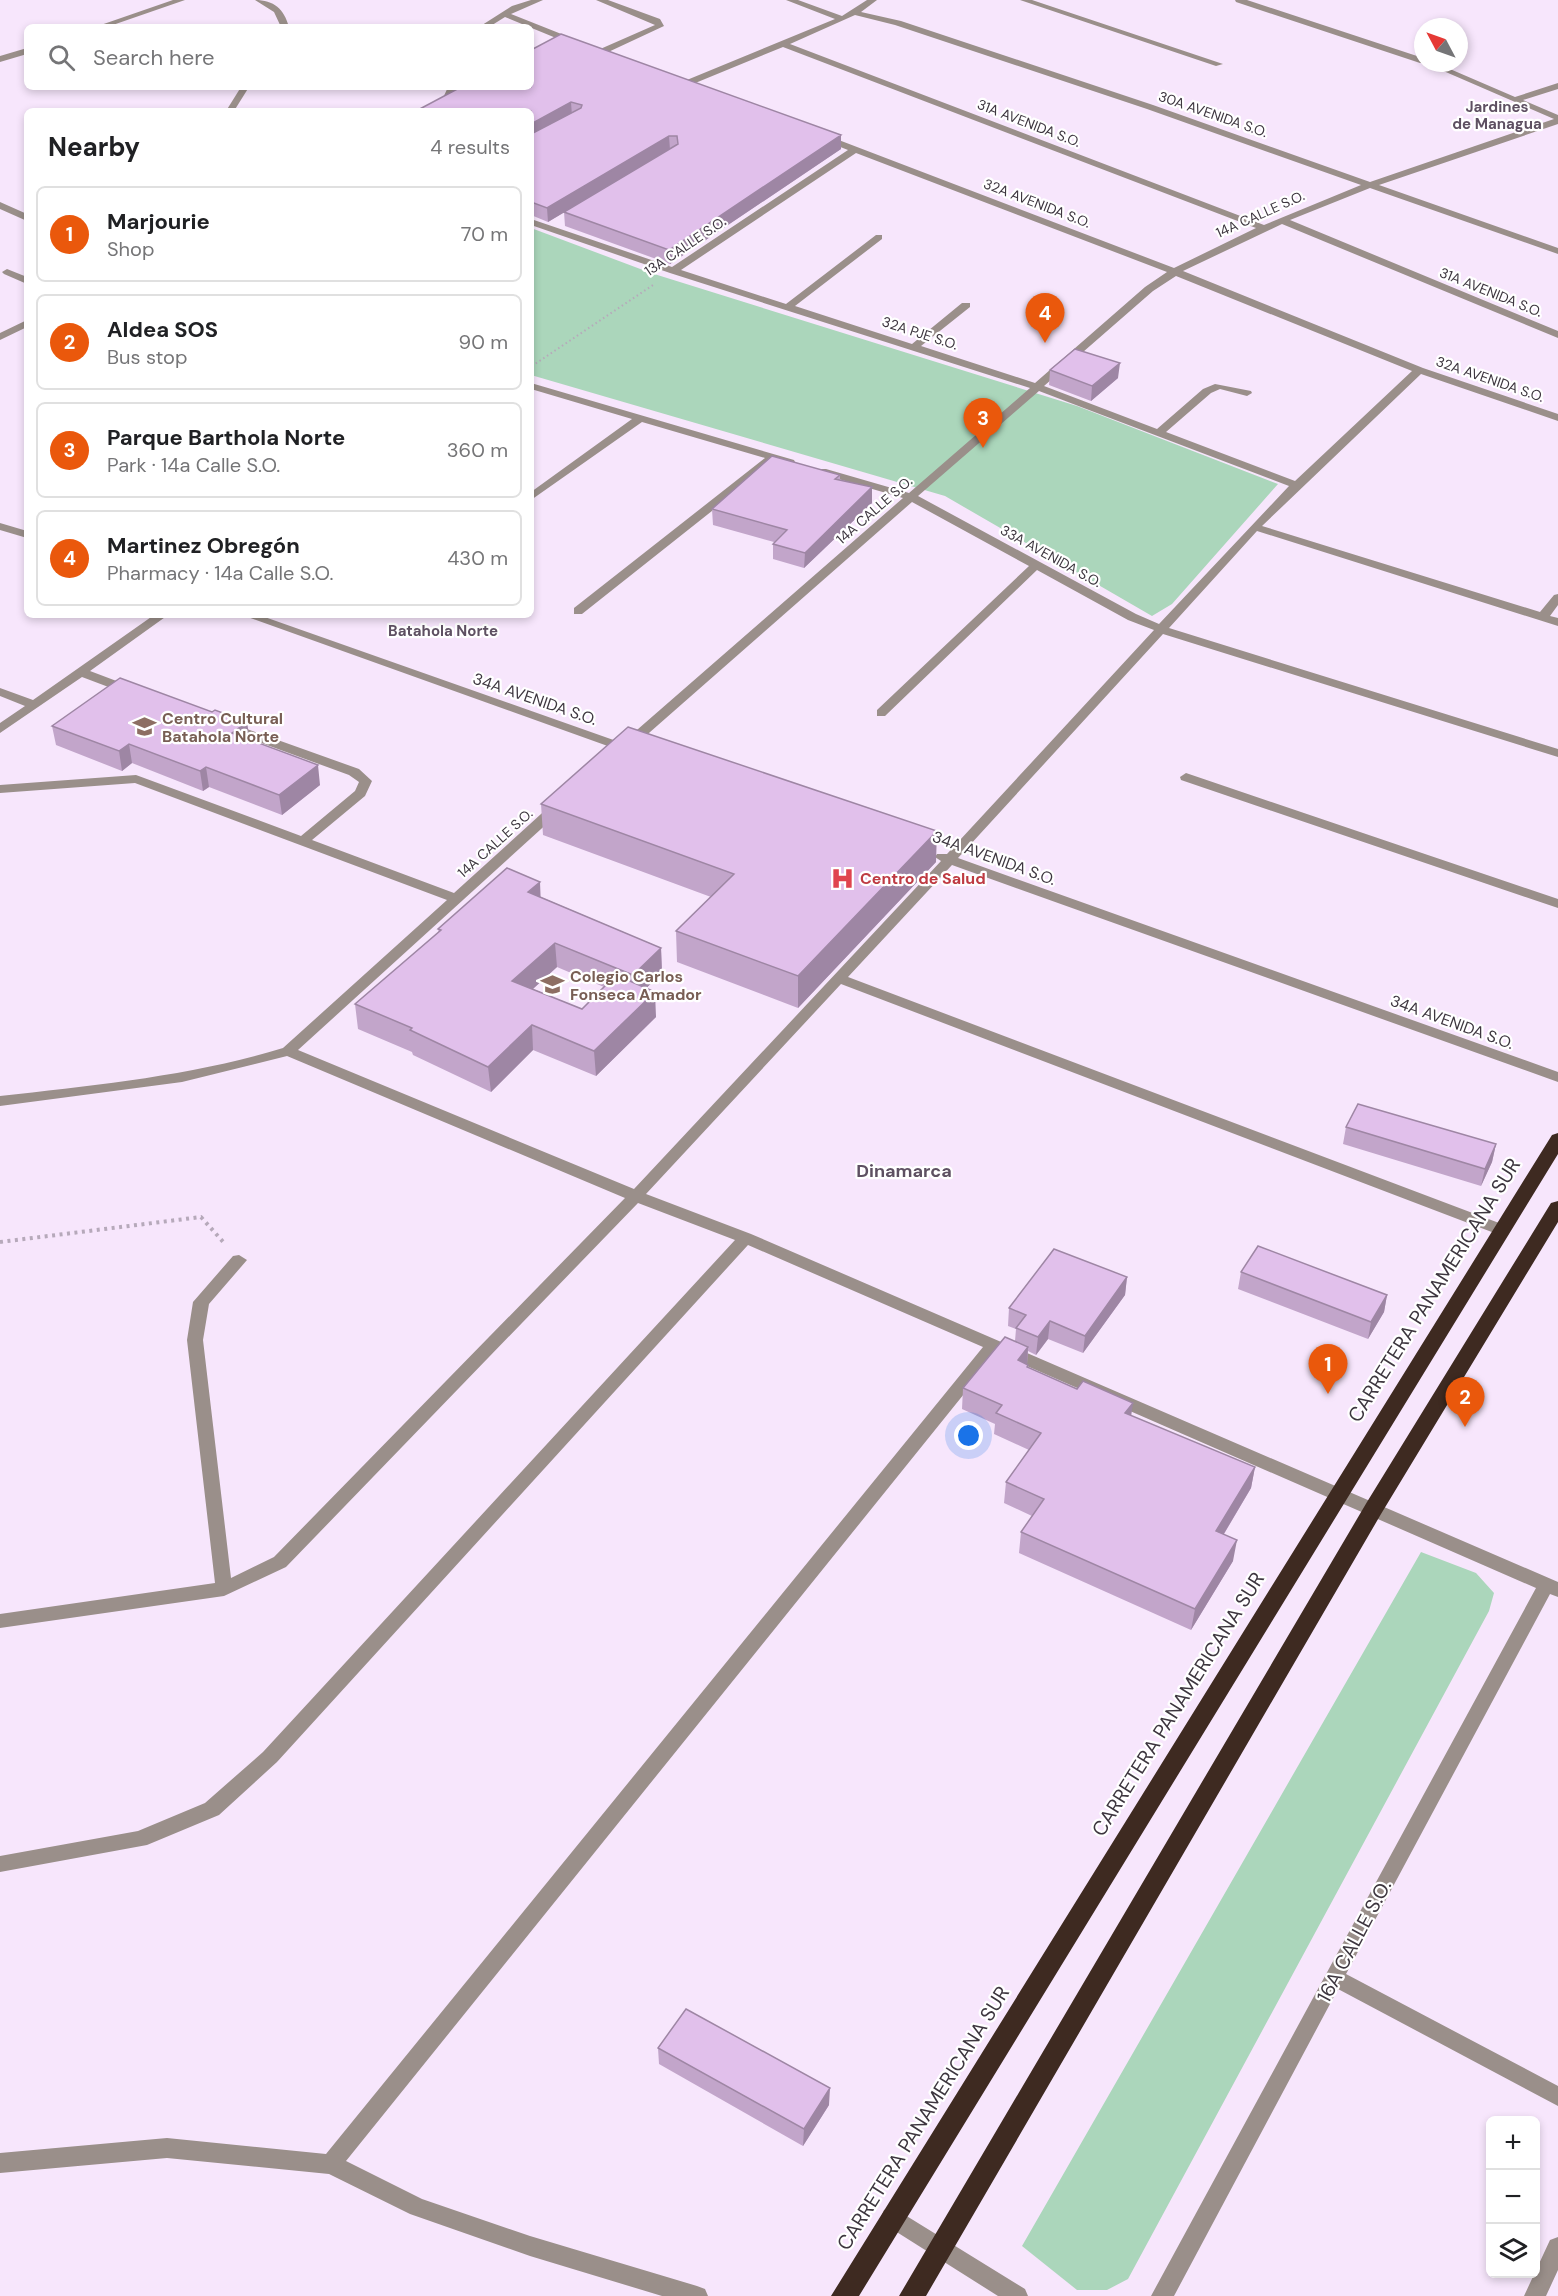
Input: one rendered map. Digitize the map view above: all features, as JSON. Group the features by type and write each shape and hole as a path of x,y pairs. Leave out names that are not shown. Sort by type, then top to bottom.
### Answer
{"highway":[{"name":"CARRETERA PANAMERICANA SUR","path":"844,2296 1558,1139"},
{"path":"912,2296 1374,1508 1558,1207"}],"street":[{"path":"108,24 181,0"},
{"path":"260,0 273,5 282,14 284,24"},
{"path":"489,24 515,8 538,0"},
{"path":"600,0 657,21 660,26 601,52"},
{"path":"790,0 843,19"},
{"path":"685,84 843,19 856,13 873,0"},
{"path":"1024,0 1219,64"},
{"path":"1239,0 1414,58"},
{"name":"30A AVENIDA S.O.","path":"856,13 898,23 1150,106 1558,251"},
{"path":"507,15 528,24"},
{"path":"534,26 611,56"},
{"path":"550,42 559,37"},
{"name":"31A AVENIDA S.O.","path":"783,44 1264,228"},
{"path":"0,59 24,52"},
{"path":"1451,72 1517,99 1558,119"},
{"path":"675,80 696,88"},
{"path":"1517,99 1558,86"},
{"path":"232,108 243,90"},
{"path":"450,90 443,100 461,90"},
{"name":"14A CALLE S.O.","path":"620,752 1149,289 1173,271 1281,220 1370,183 1558,119"},
{"name":"32A AVENIDA S.O.","path":"812,133 1173,271 1419,370 1558,418"},
{"name":"13A CALLE S.O.","path":"673,271 855,149"},
{"path":"0,205 24,217"},
{"name":"31A AVENIDA S.O.","path":"1281,220 1558,335"},
{"name":"32A PJE S.O.","path":"534,223 554,226 673,271 1038,387 1161,431 1296,485"},
{"path":"788,308 879,237"},
{"path":"7,272 24,280"},
{"path":"914,347 966,305"},
{"path":"0,337 24,325"},
{"path":"0,1621 224,1589 280,1562 636,1196 1255,527 1296,485 1419,370"},
{"path":"1161,431 1207,391 1219,386 1247,393"},
{"name":"33A AVENIDA S.O.","path":"534,387 911,497 1132,617 1161,629 1558,753"},
{"path":"534,495 640,418"},
{"path":"578,611 773,457"},
{"path":"0,526 24,534"},
{"path":"1255,527 1558,622"},
{"path":"880,713 1036,565"},
{"path":"1542,616 1558,598"},
{"path":"0,729 158,618"},
{"name":"34A AVENIDA S.O.","path":"256,618 620,752 646,755"},
{"path":"80,672 146,696"},
{"path":"0,692 34,705"},
{"path":"222,724 354,772 366,782 360,793 303,841"},
{"path":"1186,777 1558,904"},
{"path":"0,789 136,779 455,898"},
{"name":"14A CALLE S.O.","path":"288,1051 571,795"},
{"name":"34A AVENIDA S.O.","path":"927,852 1558,1077"},
{"path":"837,978 1502,1230"},
{"path":"0,1101 196,1077 246,1066 288,1051 636,1196 746,1238 1374,1508 1552,1588"},
{"path":"0,1864 140,1839 212,1809 270,1757 746,1238"},
{"path":"224,1589 195,1340 201,1302 239,1260"},
{"path":"331,2164 993,1346"},
{"name":"16A CALLE S.O.","path":"1162,2296 1334,1977 1552,1588"},
{"path":"1334,1977 1558,2097"},
{"path":"0,2163 167,2148 331,2164 417,2206 530,2246 697,2296"},
{"path":"892,2217 1017,2296"},
{"path":"1535,2296 1558,2247"}],"path":[{"name":"13A CALLE S.O.","path":"534,365 673,271"},
{"path":"0,1242 201,1217 239,1260"}],"green space":[{"path":"534,229 651,273 1077,406 1278,484 1172,604 1152,616 945,496 534,376"},
{"path":"1421,1552 1476,1573 1494,1593 1489,1611 1128,2279 1107,2290 1077,2290 1022,2246"}],"building":[{"path":"561,34 841,135 669,250 564,212 678,144 677,136 669,136 547,208 534,203 534,132 581,108 582,105 571,102 534,122 534,108 422,108 455,90 534,90 534,48"},
{"path":"1075,349 1120,363 1092,386 1050,370"},
{"path":"772,456 840,475 835,479 872,487 805,553 773,544 787,530 712,509"},
{"path":"120,678 212,712 215,710 247,722 232,733 318,765 279,795 206,767 200,771 129,744 119,751 52,726"},
{"name":"Centro de Salud","path":"628,727 937,831 798,976 676,931 734,874 541,804"},
{"path":"507,868 540,882 528,892 661,948 633,975 555,943 512,981 582,1009 616,975 655,992 594,1051 532,1025 488,1067 410,1030 412,1028 355,1004 441,930 438,929"},
{"path":"1358,1104 1496,1144 1485,1169 1346,1127"},
{"path":"1258,1246 1387,1295 1371,1322 1241,1272"},
{"path":"1054,1249 1127,1277 1085,1336 1050,1321 1038,1337 1016,1328 1026,1315 1009,1308"},
{"path":"1005,1337 1028,1347 1018,1360 1028,1365 1027,1367 1077,1389 1083,1381 1133,1403 1125,1413 1255,1467 1216,1531 1237,1540 1195,1609 1021,1532 1044,1499 1006,1482 1041,1433 996,1413 1002,1405 963,1388"},
{"path":"686,2009 830,2088 804,2129 658,2048"}],"place":[{"name":"Martinez Obregón","path":"1045,343"},
{"name":"Parque Barthola Norte","path":"983,448"},
{"name":"Centro Cultural Batahola Norte","path":"144,727"},
{"name":"Centro de Salud","path":"842,878"},
{"name":"Colegio Carlos Fonseca Amador","path":"552,985"},
{"name":"Marjourie","path":"1328,1394"},
{"name":"Aldea SOS","path":"1465,1427"}],"district":[{"name":"Jardines de Managua","path":"1497,116"},
{"name":"Batahola Norte","path":"443,631"},
{"name":"Dinamarca","path":"904,1171"}]}
